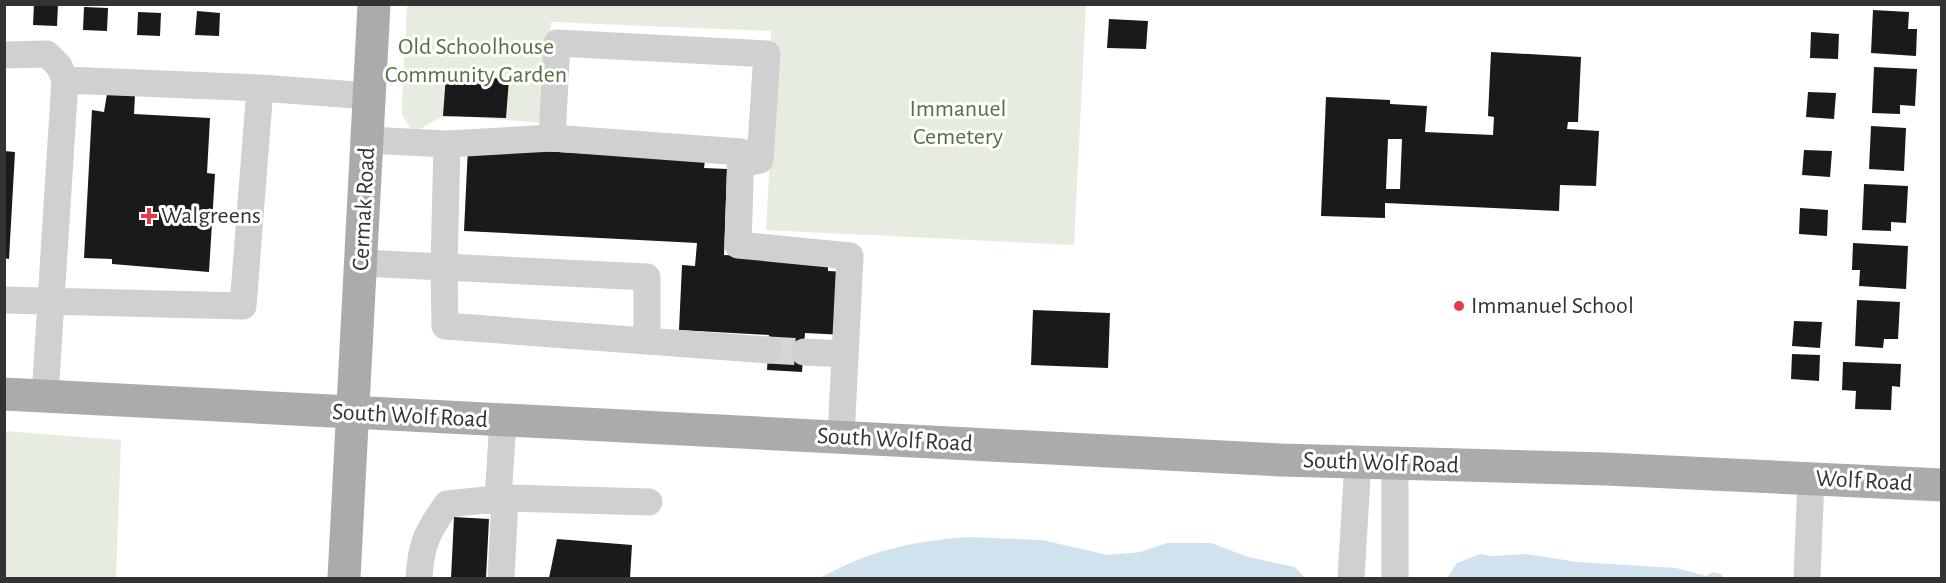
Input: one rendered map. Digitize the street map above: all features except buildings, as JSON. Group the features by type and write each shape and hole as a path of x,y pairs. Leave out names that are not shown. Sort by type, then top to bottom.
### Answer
{"main road":[{"name":"Cermak Road","path":"344,579 374,4"},
{"name":"South Wolf Road","path":"4,393 353,414 1395,463 1799,478"},
{"name":"Wolf Road","path":"1799,478 1941,485"}],"lane":[{"path":"552,138 557,44 767,54 760,160 740,164"},
{"path":"4,55 47,54 60,66 65,80 45,396"},
{"path":"65,80 260,88 370,96"},
{"path":"4,300 243,306 260,88"},
{"path":"368,140 447,144 552,138 741,152 738,245 850,256 841,437"},
{"path":"447,144 445,326 768,350"},
{"path":"361,263 647,277 646,341"},
{"path":"804,352 846,354"},
{"path":"501,579 504,421"},
{"path":"1351,579 1358,461"},
{"path":"1395,463 1395,579"},
{"path":"1799,478 1807,579"},
{"path":"419,579 420,553 426,534 447,504 502,498 649,502"}],"green space":[{"name":"Immanuel Cemetery","path":"407,5 1086,5 1074,245 766,230 771,139 771,31 551,22 542,123 459,116 439,118 420,129 410,128 402,115"},
{"path":"4,431 121,440 116,578 5,578"}],"water":[{"path":"967,537 1042,540 1108,555 1140,552 1167,543 1211,543 1248,557 1295,567 1305,578 820,578 856,560 891,549"},
{"path":"1480,554 1492,556 1526,554 1577,562 1676,568 1706,576 1713,572 1721,574 1723,578 1447,578 1457,563"}],"tunnel":[{"path":"768,350 804,352"}],"place":[{"name":"Walgreens","path":"149,216"},
{"name":"Immanuel School","path":"1459,306"}],"park label":[{"name":"Old Schoolhouse Community Garden","path":"476,61"}]}
